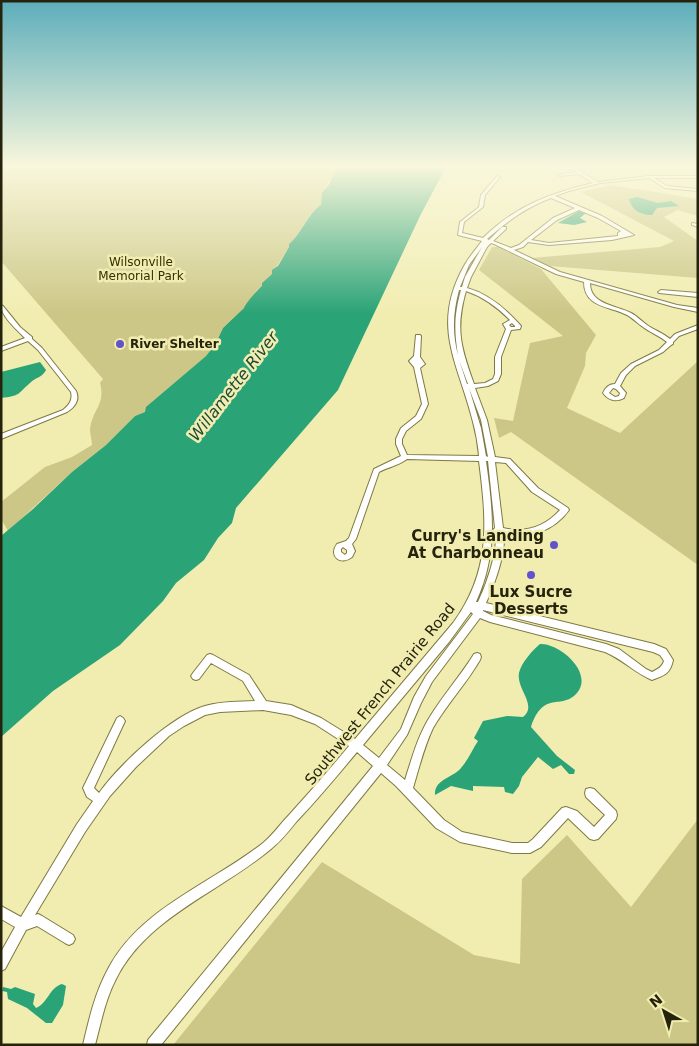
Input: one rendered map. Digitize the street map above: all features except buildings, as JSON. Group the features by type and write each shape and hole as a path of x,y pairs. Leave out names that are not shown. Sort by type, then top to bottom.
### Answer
{"street":[{"path":"468,216 462,222 460,234 486,240 553,271 676,306 698,310"},
{"name":"Southwest French Prairie Road","path":"153,1045 380,766 404,732 429,679 479,609 494,571 500,531 498,501 468,386 452,338 452,312 472,256 486,240 513,216"},
{"path":"510,250 528,241 549,223 563,216"},
{"path":"528,241 549,244 612,239 622,234 606,220 597,216"},
{"path":"587,280 587,291 598,302 627,313 649,328 661,333 678,335"},
{"path":"460,288 486,296 513,321 506,324 509,329 498,357 496,380 486,385 468,386"},
{"path":"660,292 698,295"},
{"path":"1,308 18,328 30,338 74,392 75,399 65,411 1,437"},
{"path":"617,386 627,369 661,351 678,335 698,327"},
{"path":"661,333 671,343"},
{"path":"406,457 398,439 403,430 418,417 425,404 417,368 422,364 417,357 418,336"},
{"path":"1,349 30,338"},
{"path":"347,545 352,539 376,471 384,466 395,464 406,457 508,461 535,490 565,510 557,518 533,533 514,534 490,528"},
{"name":"Southwest French Prairie Road","path":"90,1045 99,1007 110,977 134,941 159,918 247,862 270,844 357,746 445,640 469,606 484,572 488,553 490,528 486,459"},
{"path":"469,606 606,648 626,658 642,672 652,676 658,675 667,667 669,660 663,652 654,648 479,609"},
{"path":"407,790 419,748 430,726 468,674 477,657"},
{"path":"196,676 210,658 246,678 263,705"},
{"path":"1,965 23,925 100,800 132,762 181,722 204,711 220,707 263,705 300,713 336,731 357,746 407,790 450,832 460,837 522,849 530,848 566,812 573,815 591,834 596,834 612,815 590,793"},
{"path":"100,800 88,788 120,721"},
{"path":"1,912 23,925 38,920 69,940"}],"green space":[{"name":"Wilsonville Memorial Park","path":"1,216 310,216 289,244 272,274 262,283 262,286 244,308 223,328 216,343 206,356 151,403 145,412 135,416 106,445 72,472 8,531 1,519 1,502 45,467 72,457 92,445 91,422 100,402 100,383 103,379 1,261"},
{"path":"626,216 666,216 664,217 698,241 698,278 550,266 532,258 660,247 674,241"},
{"path":"492,247 498,247 541,269 596,335 586,353 585,366 567,408 620,433 698,361 698,565 511,432 499,438 494,418 513,421 530,343 563,336 479,270"},
{"path":"698,819 698,1045 173,1045 322,862 474,955 520,964 522,879 567,835 631,907"}],"water":[{"name":"Willamette River","path":"311,216 420,216 338,390 236,508 232,523 218,538 204,560 176,583 163,601 120,645 53,691 1,737 1,536 72,472 106,445 135,416 145,412 146,407 206,356 216,343 223,328 244,308 262,286 262,283 272,274 272,270 278,266 289,244 298,235"},
{"path":"571,216 583,216 580,218 587,222 574,225 558,223"},
{"path":"40,362 46,370 43,375 32,381 18,394 1,398 1,372"},
{"path":"540,644 557,648 565,654 578,668 581,677 581,685 577,693 565,701 553,702 541,708 531,727 557,756 575,770 574,774 569,774 561,765 553,769 538,757 522,777 519,786 513,794 505,792 504,787 473,786 473,791 451,786 435,795 438,785 458,771 466,762 478,741 474,738 483,721 507,716 523,717 527,712 528,702 520,685 519,673 524,661"},
{"path":"62,984 66,986 63,1005 52,1023 46,1023 27,1008 8,999 7,992 2,991 3,987 11,989 15,987 35,994 33,1004 36,1008 43,1003 54,989"}],"place":[{"name":"River Shelter","path":"120,344"},
{"name":"Curry's Landing At Charbonneau","path":"554,545"},
{"name":"Lux Sucre Desserts","path":"531,575"}]}
